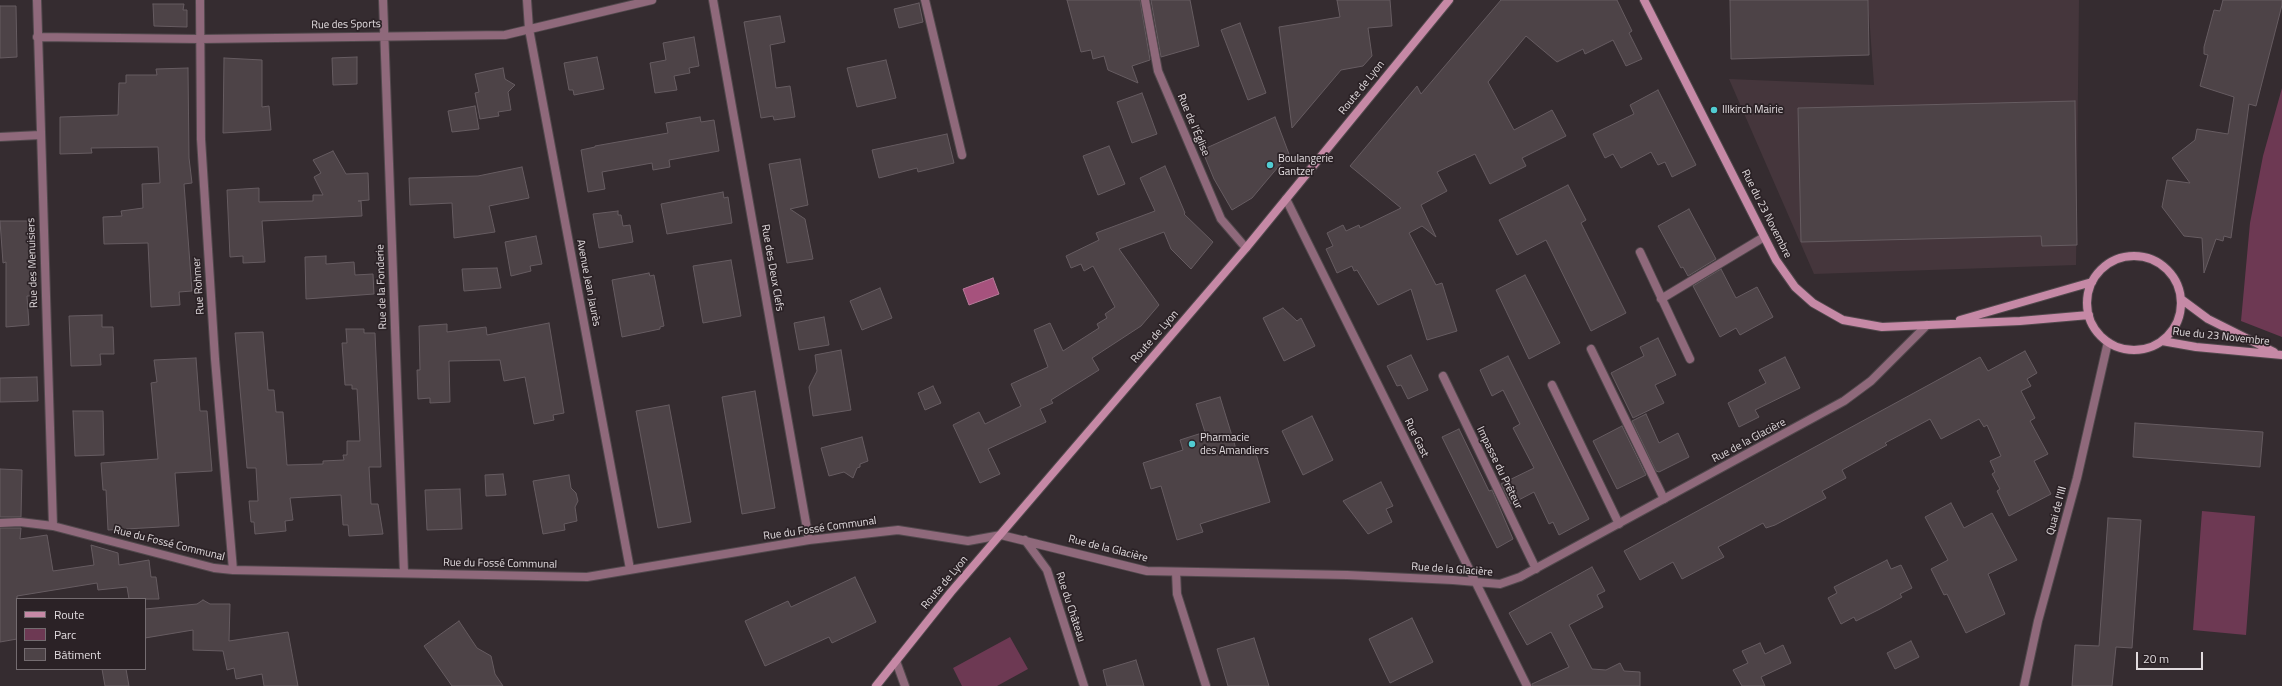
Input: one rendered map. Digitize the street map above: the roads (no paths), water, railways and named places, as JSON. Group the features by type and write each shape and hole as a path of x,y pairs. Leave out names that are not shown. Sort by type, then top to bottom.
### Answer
{"main road":[{"name":"Route de Lyon","path":"876,686 951,592 1246,248 1449,0"},
{"name":"Rue du 23 Novembre","path":"1644,0 1779,265 1795,287 1823,310 1843,320 1867,325 1897,327 2089,316"},
{"path":"2126,256 2142,257 2157,261 2169,271 2177,284 2181,300 2180,314 2174,328 2162,341 2151,347 2136,350 2122,348 2108,342 2099,334 2089,316 2088,293 2092,282 2099,271 2112,262 2126,256"},
{"name":"Rue du 23 Novembre","path":"1951,323 2092,282"},
{"name":"Rue du 23 Novembre","path":"2181,300 2208,319 2280,354"},
{"name":"Rue du 23 Novembre","path":"2162,341 2196,347 2280,354"}],"street":[{"name":"Rue des Menuisiers","path":"37,0 53,526"},
{"name":"Rue Rohmer","path":"200,0 201,139 215,360 233,570"},
{"name":"Rue de la Fonderie","path":"382,0 404,573"},
{"name":"Avenue Jean Jaurès","path":"527,0 529,30 630,569"},
{"name":"Rue des Sports","path":"37,37 200,38 505,35 652,0"},
{"name":"Rue des Deux Clefs","path":"713,0 809,540"},
{"path":"925,0 962,155"},
{"name":"Rue de l'Église","path":"1144,0 1158,71 1221,219 1246,248"},
{"path":"0,137 40,135"},
{"name":"Rue Gast","path":"1286,199 1526,686"},
{"path":"1661,299 1764,237"},
{"path":"1640,252 1690,359"},
{"name":"Rue de la Glacière","path":"1001,535 1147,571 1347,575 1500,584 1520,578 1844,401 1871,381 1927,325"},
{"name":"Quai de l'Ill","path":"2024,686 2038,621 2077,478 2108,342"},
{"path":"1591,349 1664,499"},
{"name":"Impasse du Prêteur","path":"1443,376 1536,568"},
{"path":"1552,385 1618,524"},
{"name":"Rue du Fossé Communal","path":"0,523 20,522 53,526 214,568 233,570 587,577 809,540 898,530 968,541 1001,535"},
{"name":"Rue du Château","path":"1025,540 1046,570 1084,686"},
{"path":"1176,572 1177,594 1206,686"},
{"path":"896,661 905,686"}],"place":[{"name":"Illkirch Mairie","path":"1714,110"},
{"name":"Boulangerie Gantzer","path":"1270,165"},
{"name":"Pharmacie des Amandiers","path":"1192,444"}]}
